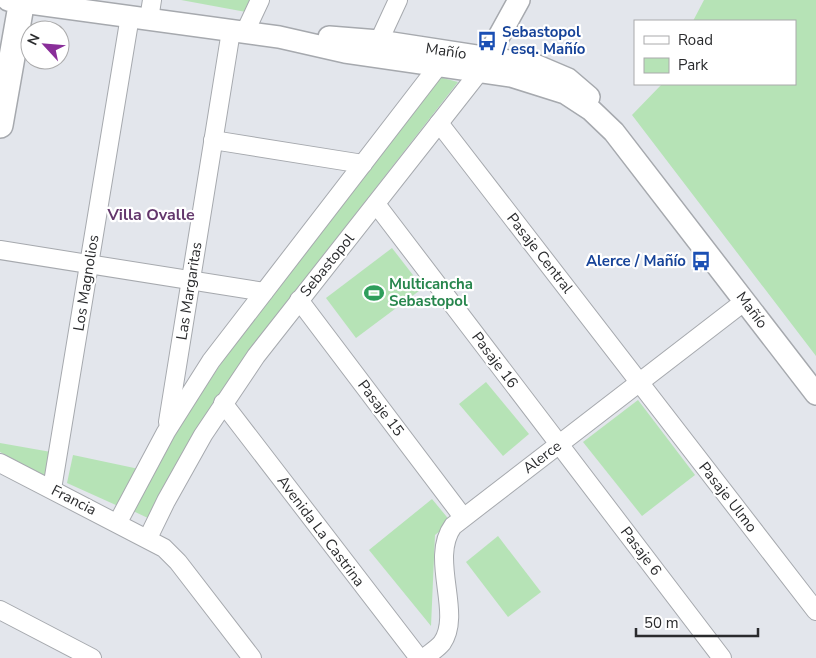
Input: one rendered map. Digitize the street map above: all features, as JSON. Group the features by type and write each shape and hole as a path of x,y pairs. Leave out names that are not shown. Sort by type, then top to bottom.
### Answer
{"main road":[{"path":"0,125 17,1"}],"street":[{"name":"Las Margaritas","path":"166,432 213,140 238,32 260,0"},
{"path":"379,41 398,0"},
{"name":"Sebastopol","path":"148,538 184,468 223,403 299,300 440,124 484,64 520,0"},
{"name":"Mañío","path":"17,1 144,12 238,32 279,37 345,52 439,65 536,65 568,79 591,98 614,132 816,394"},
{"name":"Los Magnolios","path":"52,489 90,264 144,12"},
{"name":"Mañío","path":"279,37 308,35 379,41 484,64"},
{"path":"118,522 166,432 211,361 439,65"},
{"name":"Pasaje Central","path":"440,124 640,383"},
{"path":"213,140 363,164"},
{"name":"Pasaje 16","path":"376,204 559,444"},
{"path":"0,250 264,292"},
{"name":"Pasaje 15","path":"299,300 463,517"},
{"name":"Alerce","path":"424,658 442,642 448,628 444,548 449,531 463,517 745,301"},
{"name":"Pasaje Ulmo","path":"640,383 816,610"},
{"name":"Avenida La Castrina","path":"223,403 419,658"},
{"name":"Pasaje 6","path":"559,444 714,655"},
{"name":"Francia","path":"0,463 118,522 148,538 172,554 252,658"},
{"path":"0,610 92,658"}],"green space":[{"path":"181,0 251,0 246,12"},
{"path":"704,0 816,0 816,356 632,115 661,85 796,85 796,20 694,20"},
{"path":"439,77 458,82 245,356 193,438 150,519 133,511 199,396 236,341 316,234"},
{"name":"Multicancha Sebastopol","path":"392,248 423,288 356,338 326,298"},
{"path":"486,382 529,434 503,456 459,404"},
{"path":"638,400 695,475 642,516 583,442"},
{"path":"0,443 51,452 45,476 0,452"},
{"path":"73,455 139,469 118,506 67,483"},
{"path":"432,499 451,522 435,535 431,626 369,550"},
{"path":"498,536 541,592 508,617 466,562"}],"place":[{"name":"Sebastopol / esq. Mañío","path":"487,41"},
{"name":"Alerce / Mañío","path":"701,261"},
{"name":"Multicancha Sebastopol","path":"374,293"}],"district":[{"name":"Villa Ovalle","path":"151,214"}]}
